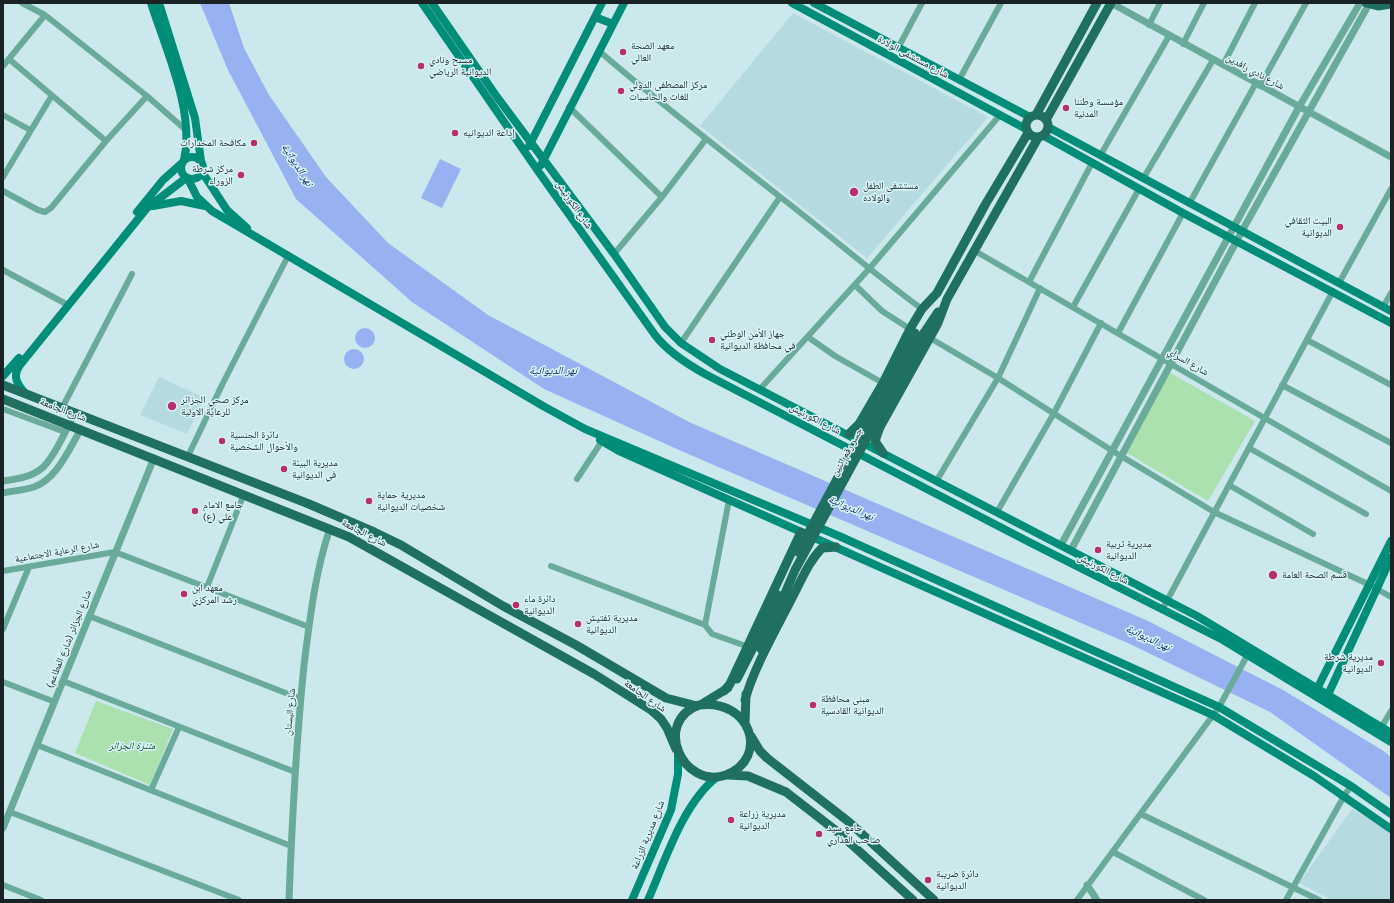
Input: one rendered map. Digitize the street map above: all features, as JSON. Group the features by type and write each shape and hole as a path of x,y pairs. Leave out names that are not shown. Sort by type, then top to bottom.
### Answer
{"main road":[{"path":"151,3 185,112 187,131 183,161 180,170 187,178 194,193 206,206 288,256 543,406 585,429 839,536 1219,707 1352,786 1391,814"},
{"path":"159,3 195,118 202,172 227,210 263,241"},
{"name":"شارع الكورنيش","path":"422,3 587,241 660,342 679,358 699,371 1031,543 1149,604 1205,630 1247,656 1316,692"},
{"name":"شارع الكورنيش","path":"432,3 530,144 598,232 671,334 681,343 707,361 1167,600 1231,635 1316,692 1391,733"},
{"path":"526,153 602,3"},
{"path":"538,171 569,107 624,3"},
{"name":"شارع مستشفى الولادة","path":"792,3 1027,131"},
{"name":"شارع مستشفى الولادة","path":"814,3 959,80 1033,116"},
{"path":"883,453 875,441 936,293 1027,131 1026,122 1033,116 1097,3"},
{"path":"849,434 857,427 883,383 947,299 1041,137 1111,3"},
{"path":"1365,3 1378,6 1391,4"},
{"path":"830,24 836,15"},
{"path":"595,17 613,24"},
{"path":"1033,116 1043,116 1047,123 1100,156 1391,312"},
{"path":"1027,131 1092,163 1183,214 1333,291 1391,323"},
{"path":"26,394 16,382 17,370 66,304 147,199 183,161 191,157 201,161"},
{"path":"5,372 66,304 147,208 187,178 195,179 202,172"},
{"path":"147,208 163,203 181,201 206,206"},
{"path":"587,241 598,232"},
{"path":"920,333 922,309 936,293"},
{"name":"جسر رقم إثنين","path":"753,647 816,517 920,333"},
{"path":"660,342 671,334"},
{"path":"699,371 707,361"},
{"name":"شارع الجامعة","path":"3,385 188,456 374,532 401,545 503,606 576,645 666,698 699,705"},
{"name":"شارع الجامعة","path":"3,399 46,415 67,428 81,429 330,528 366,546 594,674 651,710 661,719 667,728 677,751"},
{"path":"46,415 54,413 58,406"},
{"path":"585,429 619,451 1213,715 1344,796 1391,829"},
{"path":"301,517 308,504"},
{"path":"806,522 741,673 724,691 688,711 678,724 675,735 677,751 683,761 698,773 722,776 748,776 786,792 839,833 913,900"},
{"path":"366,546 374,532"},
{"path":"1031,543 1038,533"},
{"path":"836,547 839,536"},
{"path":"1326,698 1391,542"},
{"path":"745,700 778,625 812,560 822,548 836,547"},
{"path":"1316,692 1373,587 1391,558"},
{"path":"1149,604 1153,604 1157,601 1154,594"},
{"path":"753,647 745,700 745,723 750,736 760,751 849,822 934,900"},
{"name":"شارع الكورنيش","path":"1326,698 1391,742"},
{"path":"699,705 716,705 728,708 745,723"},
{"path":"648,900 690,807 700,792 722,776 735,770 746,756 750,744 750,736"},
{"name":"شارع مديرية الزراعة","path":"632,900 671,810 678,774 677,751"}],"street":[{"path":"22,3 45,15 147,96 187,131"},
{"path":"898,48 922,3"},
{"path":"959,80 1001,3"},
{"name":"شارع نادي رافدين","path":"1111,3 1183,44 1391,156"},
{"path":"1149,25 1160,3"},
{"path":"1183,44 1204,3"},
{"path":"1223,65 1255,3"},
{"path":"1190,204 1306,3"},
{"path":"1061,545 1299,107 1365,3"},
{"path":"1071,550 1123,457 1365,3"},
{"path":"3,66 45,15"},
{"path":"1100,156 1169,36"},
{"path":"599,51 653,97 869,269 922,309"},
{"path":"9,60 106,141"},
{"path":"1142,179 1213,60"},
{"path":"3,177 51,96"},
{"path":"3,191 38,210 45,212 51,208 106,141 147,96"},
{"path":"569,107 662,198"},
{"path":"3,115 30,130"},
{"path":"760,389 855,285 1000,115"},
{"path":"614,254 662,198 706,139"},
{"path":"1030,282 1092,163"},
{"path":"1339,283 1391,188"},
{"path":"1073,307 1139,189"},
{"path":"681,343 780,197"},
{"path":"1118,332 1183,214"},
{"name":"شارع السراي","path":"975,251 1118,332 1391,491"},
{"path":"188,456 219,390 288,256"},
{"path":"3,270 66,304"},
{"path":"58,406 132,274"},
{"path":"855,285 882,311 998,378 1123,457 1214,512 1391,596"},
{"path":"937,480 998,378 1040,288"},
{"path":"1162,610 1333,291"},
{"path":"1383,307 1391,293"},
{"path":"998,512 1054,414 1101,323"},
{"path":"808,337 835,356 883,383"},
{"path":"1307,340 1391,385"},
{"path":"1282,385 1391,443"},
{"path":"3,409 67,428"},
{"path":"3,481 26,476 45,465 75,413"},
{"path":"3,493 29,488 44,481 53,474 81,429"},
{"path":"577,479 602,441"},
{"path":"1249,448 1366,514"},
{"name":"شارع الجزائر (شارع المطاعم)","path":"3,828 154,458"},
{"path":"26,476 29,488"},
{"path":"1229,485 1313,534"},
{"path":"207,587 244,494"},
{"path":"705,625 729,500"},
{"name":"شارع البستان","path":"289,900 300,699 316,577 330,528"},
{"path":"115,552 309,627"},
{"name":"شارع الرعاية الاجتماعية","path":"3,571 115,552"},
{"path":"551,566 705,625 712,634 753,647"},
{"path":"3,629 30,567"},
{"path":"89,616 300,699"},
{"path":"1076,900 1219,707 1247,656"},
{"path":"63,681 295,772"},
{"path":"3,682 55,702"},
{"path":"1381,728 1391,711"},
{"path":"151,790 179,727"},
{"path":"37,745 291,846"},
{"path":"1286,900 1344,796 1352,786"},
{"path":"10,812 239,900"},
{"path":"1141,814 1319,900"},
{"path":"1113,852 1204,900"},
{"path":"3,885 42,900"},
{"path":"1088,885 1097,900"}],"shaded area":[{"name":"مستشفى الطفل والولاده","path":"793,13 988,117 867,258 700,126"},
{"name":"مركز صحي الجزائر للرعاية الاولية","path":"159,377 205,398 187,434 140,415"},
{"path":"1352,809 1391,832 1391,900 1332,900 1299,883"}],"green space":[{"path":"1167,371 1255,421 1208,501 1127,453"},
{"name":"متنزة الجزائر","path":"96,701 173,729 150,785 75,753"}],"water":[{"name":"نهر الديوانية","path":"200,3 229,3 244,48 269,95 326,177 388,243 488,315 689,422 1148,621 1283,690 1382,750 1391,757 1391,798 1270,712 1130,644 679,450 544,389 412,302 296,199 228,70"},
{"path":"440,159 461,169 442,208 421,198"},
{"path":"365,328 372,331 375,338 372,345 365,348 358,345 355,338 358,331"},
{"path":"354,349 361,352 364,359 361,366 354,369 347,366 344,359 347,352"}],"place":[{"name":"معهد الصحة العالي","path":"623,52"},
{"name":"مسبح ونادي الديوانية الرياضي","path":"421,66"},
{"name":"مركز المصطفى الدولي للغات والحاسبات","path":"621,91"},
{"name":"مؤسسة وطننا المدنية","path":"1066,108"},
{"name":"إذاعة الديوانيه","path":"455,133"},
{"name":"مكافحة المخدارات","path":"254,143"},
{"name":"مركز شرطة الزوراء","path":"241,175"},
{"name":"مستشفى الطفل والولاده","path":"854,192"},
{"name":"البيت الثقافي الديوانية","path":"1340,227"},
{"name":"جهاز الأمن الوطني في محافظة الديوانية","path":"712,340"},
{"name":"مركز صحي الجزائر للرعاية الاولية","path":"172,406"},
{"name":"دائرة الجنسية والأحوال الشخصية","path":"222,441"},
{"name":"مديرية البيئة في الديوانية","path":"284,469"},
{"name":"مديرية حماية شخصيات الديوانية","path":"369,501"},
{"name":"جامع الامام علي (ع)","path":"195,511"},
{"name":"مديرية تربية الديوانية","path":"1098,550"},
{"name":"قسم الصحة العامة","path":"1273,575"},
{"name":"معهد ابن رشد المركزي","path":"184,594"},
{"name":"دائرة ماء الديوانية","path":"516,605"},
{"name":"مديرية تفتيش الديوانية","path":"578,624"},
{"name":"مديرية شرطة الديوانية","path":"1381,663"},
{"name":"مبنى محافظة الديوانية القادسية","path":"813,705"},
{"name":"مديرية زراعة الديوانية","path":"731,820"},
{"name":"جامع سيد صاحب العذاري","path":"819,834"},
{"name":"دائرة ضريبة الديوانية","path":"928,880"}]}
